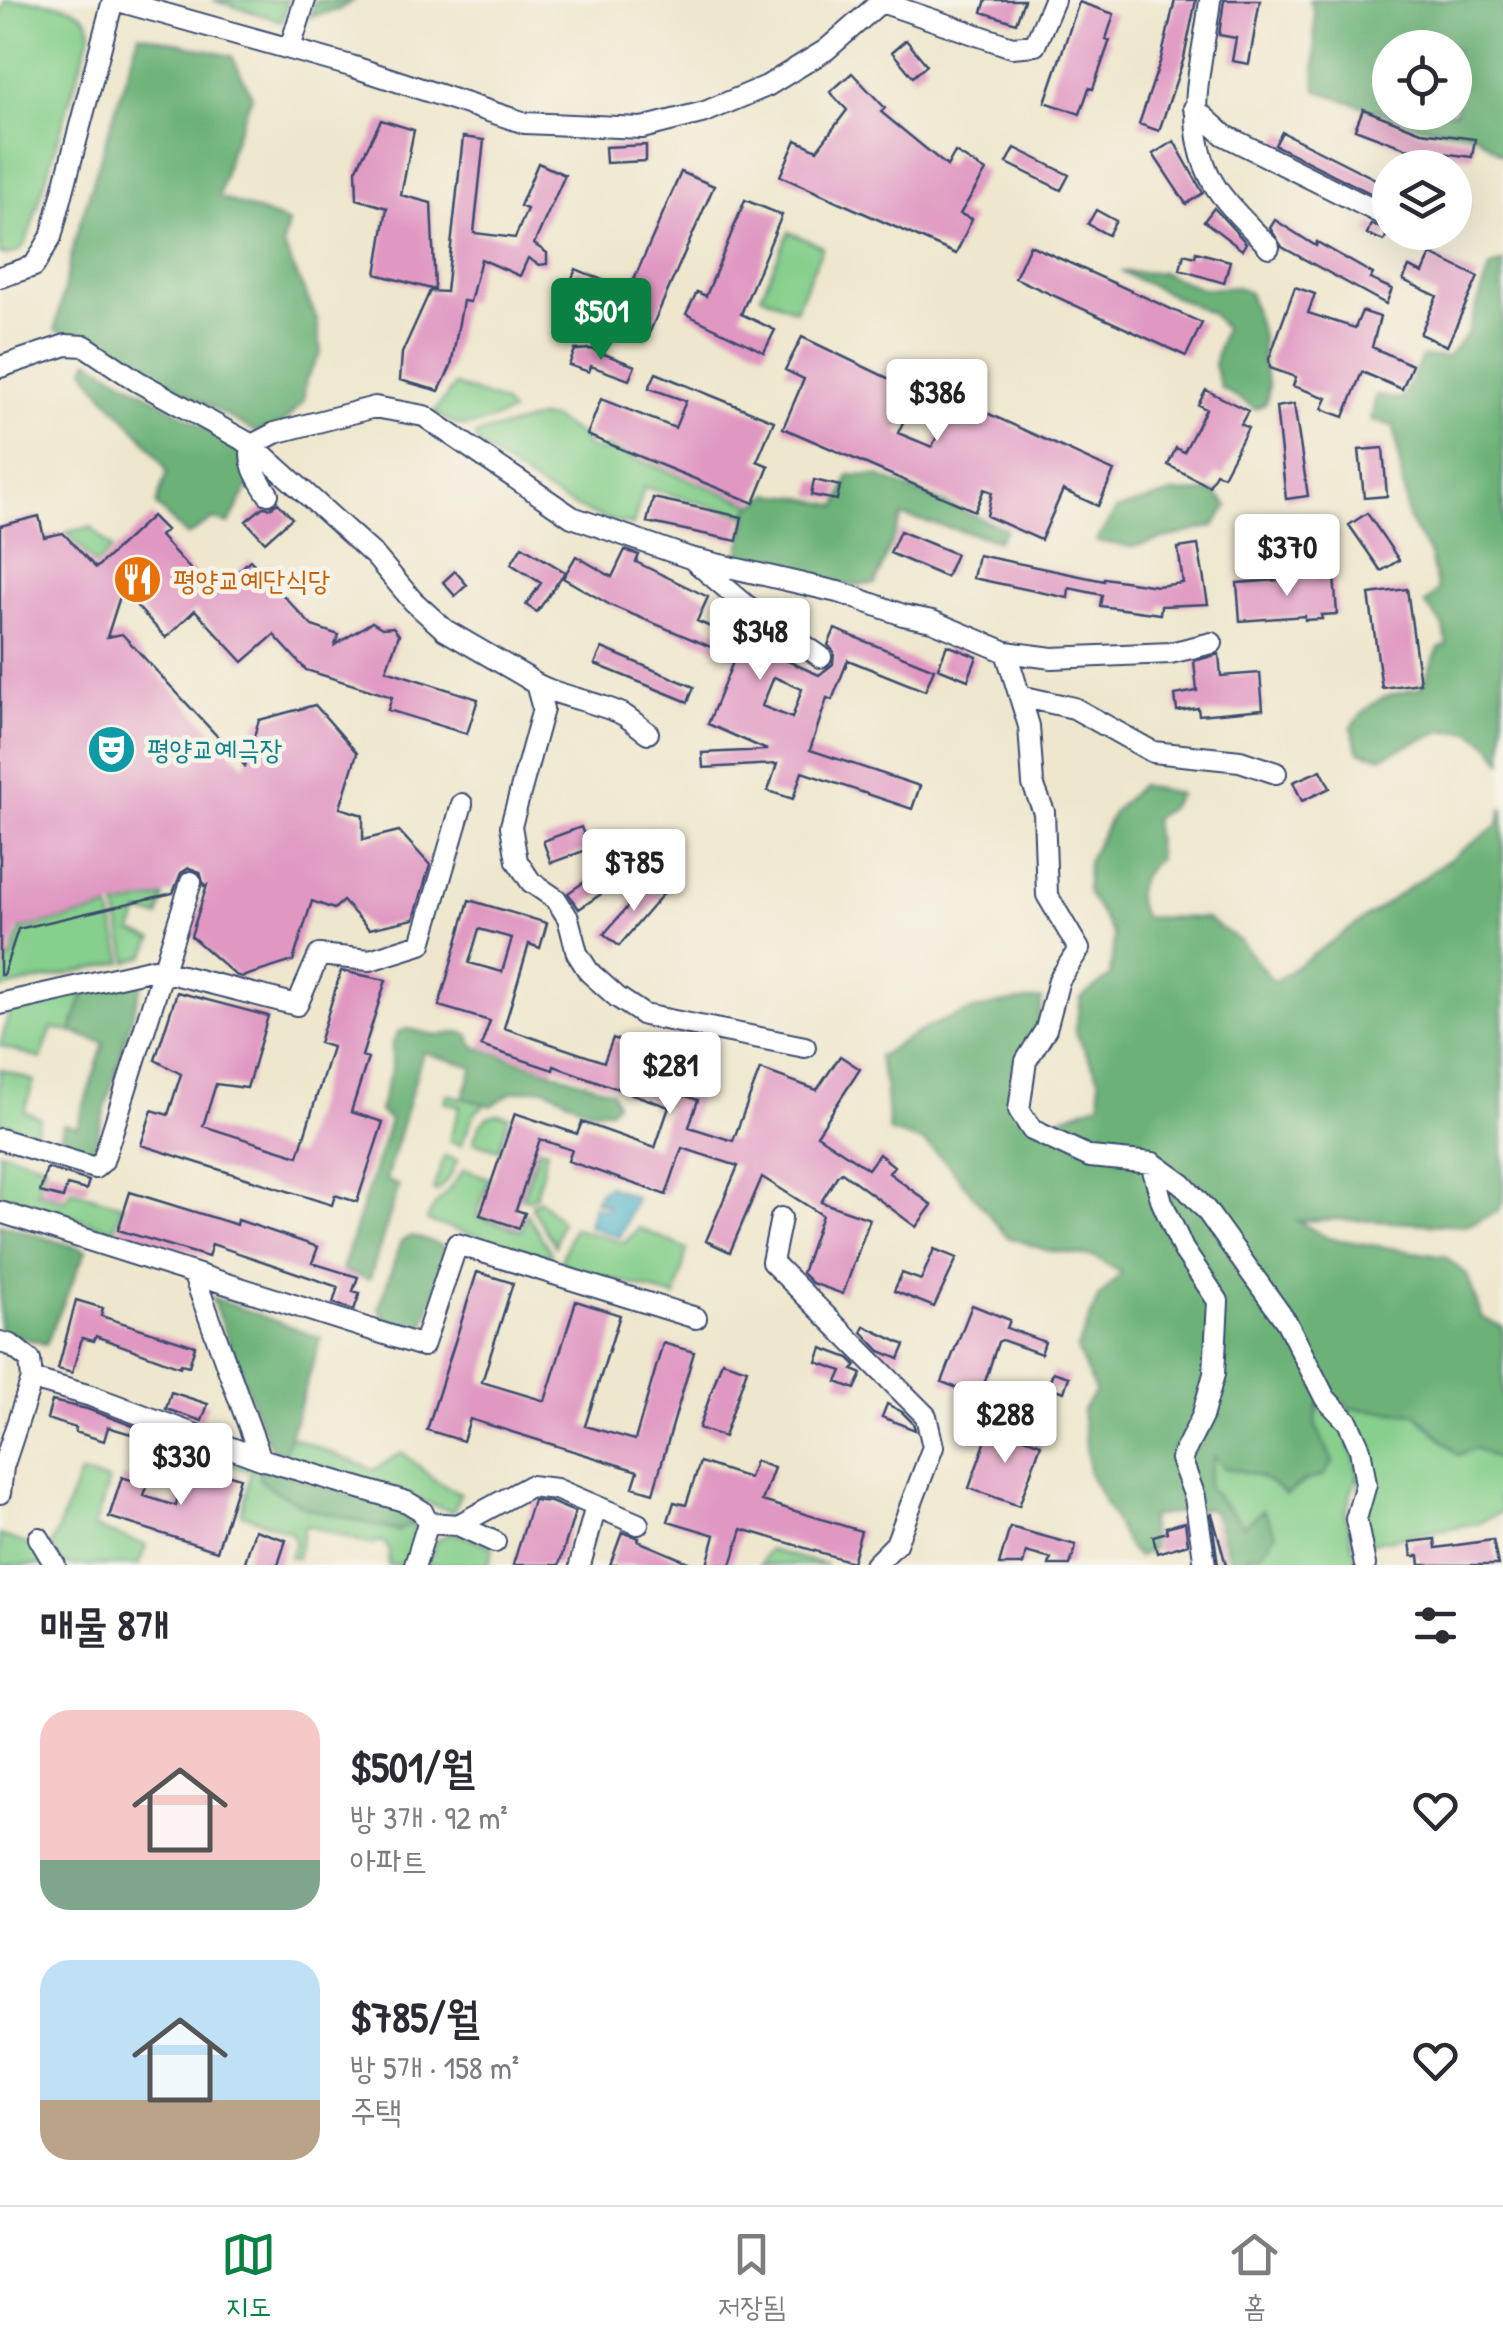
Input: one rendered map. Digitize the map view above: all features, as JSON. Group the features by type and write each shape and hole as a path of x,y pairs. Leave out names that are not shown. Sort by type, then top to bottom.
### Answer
{"street":[{"path":"1,281 34,266 51,237 114,0 290,48 525,123 642,128 705,112 767,86 826,50 882,1 1012,47 1035,46 1054,0"},
{"path":"290,48 304,0"},
{"path":"1210,0 1194,108 1198,142 1216,187 1234,212 1269,246"},
{"path":"1194,108 1224,135 1372,209"},
{"path":"0,366 66,345 85,346 137,381 252,445 374,556 413,601 445,630 537,687 542,709 511,826 517,861 531,882 556,899 568,918 577,953 590,972 644,1015 805,1047"},
{"path":"252,445 274,433 376,406 424,416 572,517 690,558 842,593 902,615 932,621 1006,652 1052,658 1170,653 1212,643"},
{"path":"252,445 254,474 268,494"},
{"path":"690,558 747,606 821,656"},
{"path":"1006,652 1029,726 1033,784 1044,812 1047,894 1079,950 1059,980 1046,1030 1026,1062 1020,1110 1032,1130 1090,1157 1151,1162 1182,1184 1206,1210 1287,1324 1326,1398 1348,1422 1360,1449 1366,1484 1356,1518 1365,1565"},
{"path":"537,687 555,689 623,715 648,733"},
{"path":"1020,696 1074,708 1152,752 1240,762 1276,773"},
{"path":"0,1004 154,969 296,1005 319,956 370,960 421,944 462,804"},
{"path":"0,1139 96,1168 103,1161 191,882"},
{"path":"1151,1162 1162,1202 1183,1249 1218,1300 1214,1374 1202,1416 1181,1460 1196,1497 1205,1565"},
{"path":"0,1212 423,1346 457,1244 696,1318"},
{"path":"780,1218 772,1262 926,1416 934,1446 896,1544 875,1565"},
{"path":"193,1273 261,1458"},
{"path":"0,1342 11,1345 30,1360 32,1379 2,1467 0,1493"},
{"path":"32,1379 92,1396 261,1458 406,1502 422,1511 428,1524 415,1565"},
{"path":"458,1525 530,1486 556,1489 638,1524"},
{"path":"580,1565 596,1506"},
{"path":"428,1524 458,1525 495,1542"},
{"path":"39,1538 55,1565"}],"green space":[{"path":"5,0 69,8 88,21 91,31 27,240 16,252 0,254 0,17"},
{"path":"213,0 288,0 282,21"},
{"path":"315,0 354,0 338,10 310,17"},
{"path":"1309,0 1503,0 1503,156 1475,134 1447,130 1472,130 1472,30 1372,30 1372,110 1316,90 1314,12"},
{"path":"139,34 232,56 252,96 230,151 219,197 288,222 283,245 317,319 321,353 306,379 303,402 281,425 255,432 90,338 55,330 75,239"},
{"path":"789,232 823,247 795,310 761,295"},
{"path":"1503,262 1503,761 1471,731 1442,731 1382,757 1359,752 1351,728 1359,717 1380,699 1421,688 1439,648 1447,644 1444,627 1425,604 1438,590 1430,555 1408,518 1394,426 1371,420 1376,395 1401,400 1422,357 1448,357 1468,332 1490,268"},
{"path":"1121,272 1163,273 1203,289 1237,287 1249,293 1262,337 1262,363 1269,386 1266,403 1256,409 1221,388 1214,365 1224,328 1211,313"},
{"path":"89,360 240,448 252,479 229,524 213,519 187,536 156,505 167,472 149,444 94,382 85,368"},
{"path":"455,385 502,402 511,413 471,426 445,419 434,412"},
{"path":"551,418 600,452 604,446 757,506 749,509 747,516 644,487 633,525 591,514 552,494 479,446 475,435"},
{"path":"849,475 879,476 1006,529 998,540 902,516 875,584 841,586 738,559 749,509 770,494 838,506"},
{"path":"1214,492 1228,506 1214,526 1132,547 1096,541 1116,510 1172,493"},
{"path":"91,527 112,549 96,565 67,532"},
{"path":"1140,785 1179,794 1169,808 1153,819 1158,859 1141,879 1137,893 1144,917 1205,918 1240,941 1274,982 1498,825 1503,807 1503,1201 1498,1211 1466,1226 1339,1219 1298,1221 1328,1238 1445,1257 1467,1275 1482,1318 1503,1327 1503,1463 1475,1448 1458,1455 1416,1414 1350,1408 1333,1396 1318,1404 1315,1424 1333,1462 1322,1477 1305,1480 1286,1495 1258,1476 1225,1468 1214,1456 1207,1486 1244,1526 1263,1510 1276,1534 1260,1554 1247,1555 1252,1565 1232,1565 1214,1512 1208,1508 1150,1517 1152,1549 1138,1557 1128,1547 1089,1473 1082,1411 1095,1391 1077,1350 1098,1298 1121,1273 1095,1257 1046,1250 1007,1237 946,1162 925,1143 889,1131 878,1057 956,1016 997,1004 1042,999 1037,1025 1013,1070 1010,1103 1052,1121 1100,1103 1099,1078 1075,1031 1081,998 1110,976 1114,936 1087,891 1088,861 1113,813"},
{"path":"164,897 159,917 139,913 132,932 153,939 145,956 128,962 116,908"},
{"path":"110,909 123,962 0,989 0,962 11,959 21,929"},
{"path":"142,982 93,1150 60,1142 63,1124 77,1127 104,1043 71,1032 85,991"},
{"path":"85,991 71,1032 52,1028 41,1059 0,1046 10,1009"},
{"path":"409,1029 438,1036 460,1032 470,1035 473,1046 612,1091 616,1103 610,1110 588,1110 545,1088 512,1092 492,1106 463,1098 473,1067 423,1052 386,1180 399,1186 367,1279 342,1270 390,1120 379,1111 392,1067 392,1044 399,1031"},
{"path":"0,1069 34,1081 24,1111 40,1118 35,1133 0,1122"},
{"path":"447,1094 486,1104 475,1112 461,1145 449,1141 460,1106 445,1102"},
{"path":"498,1114 509,1116 499,1150 473,1142 484,1120"},
{"path":"539,1148 547,1150 536,1196 528,1200 522,1197"},
{"path":"0,1151 45,1164 37,1192 65,1201 71,1190 122,1205 114,1230 0,1195"},
{"path":"444,1156 457,1160 450,1177 437,1191 433,1190"},
{"path":"464,1169 489,1178 477,1216 521,1231 527,1214 551,1253 549,1258 427,1221"},
{"path":"540,1200 561,1222 555,1246 532,1208"},
{"path":"0,1224 86,1250 46,1344 0,1332"},
{"path":"573,1228 624,1243 639,1228 687,1249 676,1297 564,1266 561,1261"},
{"path":"412,1236 441,1245 447,1253 423,1329 384,1319 379,1308 401,1241"},
{"path":"211,1297 321,1338 284,1455 271,1450"},
{"path":"1318,1404 1343,1423 1358,1471 1345,1513 1357,1565 1252,1565 1246,1555 1262,1511 1244,1527 1207,1486 1214,1455 1225,1468 1258,1476 1286,1495 1333,1462 1315,1424"},
{"path":"1346,1410 1416,1414 1458,1455 1475,1448 1503,1463 1503,1493 1498,1498 1503,1511 1477,1523 1370,1543"},
{"path":"289,1436 374,1470 402,1452 437,1482 460,1493 454,1512 284,1455"},
{"path":"192,1448 260,1466 307,1508 397,1531 413,1523 415,1540 408,1565 388,1565 389,1549 382,1541 370,1544 305,1525 297,1558 290,1557 295,1541 291,1532 241,1514 251,1472 187,1451"},
{"path":"260,1466 398,1508 413,1523 397,1531 307,1508 267,1486 259,1478"},
{"path":"80,1474 109,1481 94,1528 146,1545 139,1565 60,1565 51,1547"},
{"path":"452,1532 493,1547 488,1565 426,1565 436,1541"},
{"path":"0,1535 39,1548 49,1565 0,1565"},
{"path":"768,1550 827,1565 760,1565"}],"water":[{"path":"609,1186 636,1198 620,1237 588,1226 593,1206 607,1210 608,1206 595,1201 600,1191"}],"building":[{"path":"986,0 1024,0 1016,23 982,12"},
{"path":"1175,0 1196,0 1184,58 1159,131 1139,124 1161,59"},
{"path":"1224,0 1260,0 1249,64 1232,61 1236,38 1219,35"},
{"path":"1079,2 1114,14 1106,39 1110,40 1080,114 1045,102"},
{"path":"906,40 927,65 913,77 892,52"},
{"path":"852,73 885,108 881,112 947,166 955,152 986,171 960,214 972,219 956,254 780,176 796,140 817,150 847,110 830,92"},
{"path":"1363,109 1372,113 1372,130 1416,130 1475,139 1472,157 1472,150 1405,148 1355,129"},
{"path":"381,120 414,130 401,195 431,203 435,290 376,274 387,208 357,199 356,170"},
{"path":"1282,132 1372,177 1372,194 1275,145"},
{"path":"463,137 484,140 474,233 515,238 527,209 520,206 538,163 565,175 534,244 547,253 547,264 539,265 528,258 520,276 481,259 470,302 463,301 451,366 439,391 400,380 402,353 430,291 446,292"},
{"path":"1174,141 1203,193 1186,204 1153,154"},
{"path":"646,145 646,161 606,163 605,147"},
{"path":"1015,148 1069,175 1061,190 1007,163"},
{"path":"681,172 714,186 647,338 562,301 576,269 629,291"},
{"path":"745,200 782,215 741,314 775,330 764,352 686,314 697,292 706,296"},
{"path":"1214,208 1246,243 1242,250 1204,221"},
{"path":"1096,210 1116,221 1108,235 1088,224"},
{"path":"1275,220 1373,274 1370,279 1392,289 1386,304 1282,247 1270,228"},
{"path":"1030,245 1202,323 1186,356 1015,278"},
{"path":"1196,252 1230,261 1224,283 1180,270 1184,254 1195,257"},
{"path":"1431,254 1478,277 1447,346 1420,334 1437,296 1403,280 1409,267 1423,273"},
{"path":"1295,287 1315,294 1308,313 1355,328 1362,311 1380,317 1372,347 1412,365 1402,389 1362,372 1344,417 1322,409 1327,398 1293,386 1296,377 1270,368 1269,359"},
{"path":"802,337 917,392 898,433 932,447 954,398 1114,471 1098,506 1063,490 1041,540 987,516 992,492 984,489 975,511 783,428 804,379 785,370"},
{"path":"591,349 635,366 629,380 591,366 589,372 569,365 575,350"},
{"path":"656,373 774,421 757,461 769,466 754,503 587,435 601,399 675,428 686,401 649,388"},
{"path":"1206,390 1248,411 1241,424 1248,428 1223,476 1216,473 1209,486 1168,465 1176,448 1184,452 1206,409 1198,405"},
{"path":"1294,404 1308,496 1286,499 1276,407"},
{"path":"1383,448 1387,496 1364,498 1359,450"},
{"path":"814,480 840,486 837,500 811,495"},
{"path":"653,498 742,517 737,541 647,522"},
{"path":"278,503 292,518 265,542 246,521 263,507"},
{"path":"1367,513 1399,560 1381,571 1349,525"},
{"name":"평양교예극장","path":"39,516 44,537 63,533 96,568 152,516 166,530 160,536 214,595 250,560 312,626 339,635 335,645 372,622 382,628 393,627 399,635 386,670 478,699 467,734 388,710 392,697 306,670 274,635 243,662 195,610 166,638 122,590 107,637 122,634 245,766 259,720 315,705 357,753 340,808 363,815 363,840 399,831 430,865 414,919 369,929 343,901 334,909 312,901 293,961 242,977 191,936 207,885 204,886 200,872 189,868 181,873 173,893 18,929 0,975 0,526"},
{"path":"900,531 956,554 946,577 890,553"},
{"path":"1257,532 1270,536 1269,541 1296,549 1299,538 1315,543 1312,553 1326,557 1320,577 1250,557"},
{"path":"1198,545 1208,604 1161,606 1160,614 1100,606 1102,595 1069,588 1068,598 973,578 978,555 1104,581 1157,586 1183,583 1178,548"},
{"path":"522,546 565,572 537,612 526,605 541,583 511,564"},
{"path":"625,550 639,555 636,562 708,597 697,621 819,675 833,664 834,652 828,645 835,629 934,669 925,691 848,660 832,700 827,698 810,750 920,786 912,809 802,772 793,799 768,791 777,764 703,768 702,753 767,750 708,724 735,657 612,606 563,578 576,556 612,577","holes":["774,677 802,689 792,718 762,706"]},
{"path":"455,571 467,585 455,596 443,582"},
{"path":"1334,576 1337,614 1321,615 1322,619 1305,620 1305,616 1240,621 1237,583"},
{"path":"1407,589 1420,683 1382,688 1369,594"},
{"path":"947,645 977,657 968,680 938,668"},
{"path":"602,648 694,687 688,702 595,664"},
{"path":"1219,654 1221,676 1260,673 1263,709 1199,715 1198,708 1177,711 1175,695 1197,691 1194,661"},
{"path":"1321,770 1330,788 1302,801 1293,782"},
{"path":"581,827 589,849 551,863 543,841"},
{"path":"643,842 654,858 579,909 568,893"},
{"path":"649,882 663,894 619,946 604,934"},
{"path":"469,900 547,923 540,948 529,944 504,1028 604,1062 613,1038 631,1045 621,1075 698,1100 689,1127 733,1141 760,1069 817,1090 840,1056 860,1069 817,1135 868,1169 879,1154 894,1166 889,1173 932,1205 916,1227 842,1172 837,1176 821,1202 870,1219 843,1294 812,1283 802,1273 822,1215 762,1177 730,1252 706,1241 738,1166 682,1148 666,1195 568,1161 572,1150 540,1139 516,1210 525,1213 519,1228 480,1215 515,1113 577,1134 582,1122 655,1148 669,1107 554,1066 553,1070 481,1046 490,1021 439,1006","holes":["479,929 512,938 502,972 469,963"]},
{"path":"341,971 386,980 362,1056 368,1058 351,1112 383,1122 357,1202 335,1195 332,1205 141,1145 152,1110 168,1115 181,1074 155,1060 177,992 268,1016 247,1088 216,1084 203,1126 298,1156 332,1047 319,1043"},
{"path":"47,1168 89,1181 86,1190 67,1185 63,1198 40,1192"},
{"path":"130,1192 237,1225 238,1220 318,1247 312,1263 358,1277 353,1291 360,1293 354,1310 333,1303 338,1287 212,1244 208,1257 118,1230"},
{"path":"934,1249 957,1258 934,1307 894,1291 902,1273 921,1280"},
{"path":"477,1272 513,1283 482,1382 545,1401 576,1301 620,1315 585,1426 635,1440 663,1343 694,1352 653,1493 633,1487 638,1471 470,1419 463,1441 427,1430"},
{"path":"76,1300 103,1308 101,1316 195,1346 189,1366 180,1367 96,1336 94,1341 82,1338 72,1373 58,1369"},
{"path":"972,1305 1010,1320 1007,1328 1045,1342 1041,1354 1002,1340 998,1342 980,1397 942,1382"},
{"path":"864,1326 905,1345 899,1359 880,1351 862,1332"},
{"path":"822,1348 849,1358 856,1365 853,1370 862,1374 855,1389 837,1382 842,1371 817,1362"},
{"path":"722,1361 747,1369 724,1437 699,1428"},
{"path":"1053,1372 1069,1377 1064,1392 1048,1387"},
{"path":"171,1392 208,1404 202,1421 166,1409"},
{"path":"52,1401 87,1409 166,1438 164,1444 108,1427 104,1441 75,1432 76,1428 47,1419"},
{"path":"887,1404 902,1412 915,1430 882,1417"},
{"path":"991,1426 1041,1444 1019,1506 969,1488"},
{"path":"755,1461 774,1468 762,1501 861,1531 852,1562 742,1529 731,1565 707,1565 715,1535 668,1521 674,1502 686,1505 700,1462 749,1478"},
{"path":"204,1467 240,1478 217,1551 109,1517 122,1477 147,1485 144,1496 176,1506 180,1484 188,1477 201,1476"},
{"path":"533,1500 551,1502 575,1512 559,1565 513,1565"},
{"path":"1212,1514 1226,1565 1218,1565"},
{"path":"1185,1522 1188,1544 1157,1553 1153,1536 1167,1532 1166,1527"},
{"path":"1010,1527 1076,1545 1070,1565 1049,1565 1051,1559 1026,1552 1023,1565 999,1565"},
{"path":"255,1530 286,1540 278,1565 244,1565"},
{"path":"622,1532 639,1538 638,1541 695,1565 610,1565"},
{"path":"1435,1539 1436,1548 1493,1540 1498,1565 1420,1565 1419,1556 1412,1556 1410,1542"}],"place":[{"name":"평양교예단식당","path":"138,580"},
{"name":"평양교예극장","path":"112,749"}]}
